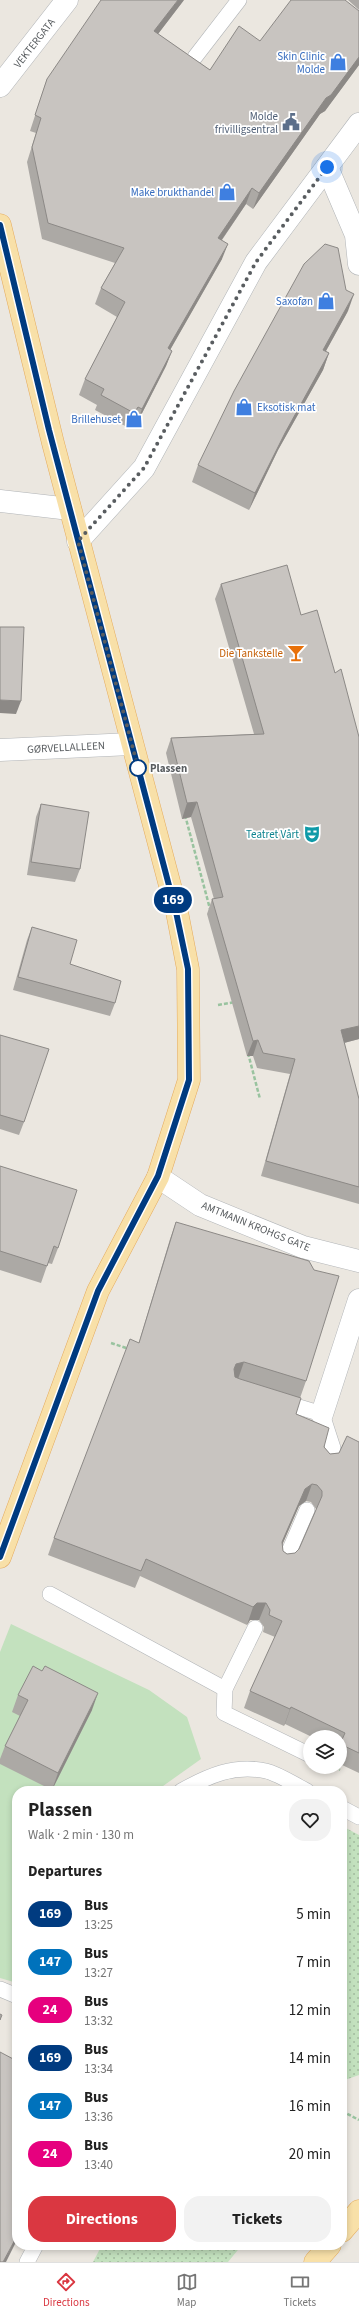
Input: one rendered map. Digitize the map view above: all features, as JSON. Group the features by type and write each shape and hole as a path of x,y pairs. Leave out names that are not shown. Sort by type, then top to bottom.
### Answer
{"main road":[{"path":"0,225 78,541 176,912 188,969 189,1080 158,1176 98,1291 0,1557"},
{"path":"347,2225 359,2211"},
{"path":"315,2262 326,2250"}],"street":[{"name":"VEKTERGATA","path":"0,86 67,0"},
{"path":"78,541 144,468 256,262 359,124"},
{"path":"327,167 356,235 359,264"},
{"path":"0,501 70,509"},
{"name":"GØRVELLALLEEN","path":"0,750 132,744"},
{"name":"AMTMANN KROHGS GATE","path":"158,1176 200,1205 303,1247 359,1261"},
{"path":"322,1414 359,1300"}],"lane":[{"path":"195,57 239,0"},
{"path":"265,1396 322,1414 333,1448 327,1463"},
{"path":"284,1563 307,1510"},
{"path":"50,1594 225,1689"},
{"path":"255,1628 225,1689 224,1713 303,1752"},
{"path":"191,1786 206,1778 234,1768 267,1771 297,1786"},
{"path":"347,1811 359,1817"},
{"path":"0,1989 12,1994"},
{"path":"27,2262 33,2250"}],"path":[{"path":"183,809 212,913"},
{"path":"234,994 237,1008"},
{"path":"216,1005 236,1002"},
{"path":"247,1049 260,1099"},
{"path":"107,1341 131,1350"},
{"path":"347,2114 359,2120"}],"green space":[{"path":"11,1624 149,1690 187,1717 201,1759 163,1786 12,1786 12,1982 0,1978 0,1652"},
{"path":"347,1829 359,1835 359,2075 347,2079"},
{"path":"99,2250 238,2250 228,2262 93,2262"}],"building":[{"path":"101,0 178,0 154,31 210,70 239,26 260,41 291,0 345,0 359,11 359,57 331,95 326,98 259,193 252,188 218,238 228,244 168,348 172,351 142,409 138,407 134,413 101,395 104,389 85,379 125,302 101,288 124,248 48,223 32,147 41,118 35,115 47,79"},
{"path":"325,244 338,248 346,290 354,294 323,350 329,353 285,433 255,493 198,465 234,391 304,264"},
{"path":"287,565 301,615 317,610 335,673 341,669 359,737 359,1026 341,1030 359,1099 359,1187 266,1161 295,1059 263,1053 258,1040 253,1041 212,899 223,897 197,802 187,803 171,738 264,734 221,584"},
{"path":"0,627 24,627 21,701 0,700"},
{"path":"41,804 89,812 80,869 31,862"},
{"path":"32,927 77,940 70,964 121,981 115,1003 18,977"},
{"path":"0,1035 49,1049 24,1122 0,1115"},
{"path":"0,1166 77,1190 58,1248 54,1246 47,1266 0,1251"},
{"path":"176,1222 309,1261 314,1270 339,1276 306,1381 244,1362 236,1364 234,1369 235,1377 301,1398 296,1414 329,1428 324,1447 330,1454 339,1453 347,1436 359,1442 359,1753 347,1747 347,1730 339,1730 291,1707 290,1709 250,1691 282,1621 269,1615 270,1610 266,1603 257,1603 253,1607 146,1559 141,1571 54,1538 130,1339 139,1343","holes":["312,1484 317,1485 322,1491 322,1496 299,1549 295,1553 287,1554 283,1551 282,1542 305,1489"]},
{"path":"33,1666 42,1671 45,1666 98,1693 58,1773 5,1746 28,1700 18,1695"},
{"path":"0,2052 12,2058 12,2245 3,2262 0,2262"}],"bus line":[{"name":"169","path":"0,225 39,391 176,912 188,969 189,1080 158,1176 98,1291 0,1557"}],"place":[{"name":"Skin Clinic Molde","path":"338,62"},
{"name":"Molde frivilligsentral","path":"291,122"},
{"name":"Make brukthandel","path":"227,192"},
{"name":"Saxoføn","path":"326,301"},
{"name":"Eksotisk mat","path":"244,407"},
{"name":"Brillehuset","path":"134,419"},
{"name":"Die Tankstelle","path":"296,653"},
{"name":"Plassen","path":"138,768"},
{"name":"Teatret Vårt","path":"312,834"}],"route":[{"path":"138,768 139,771 78,541 144,468 256,262 327,167"}]}
